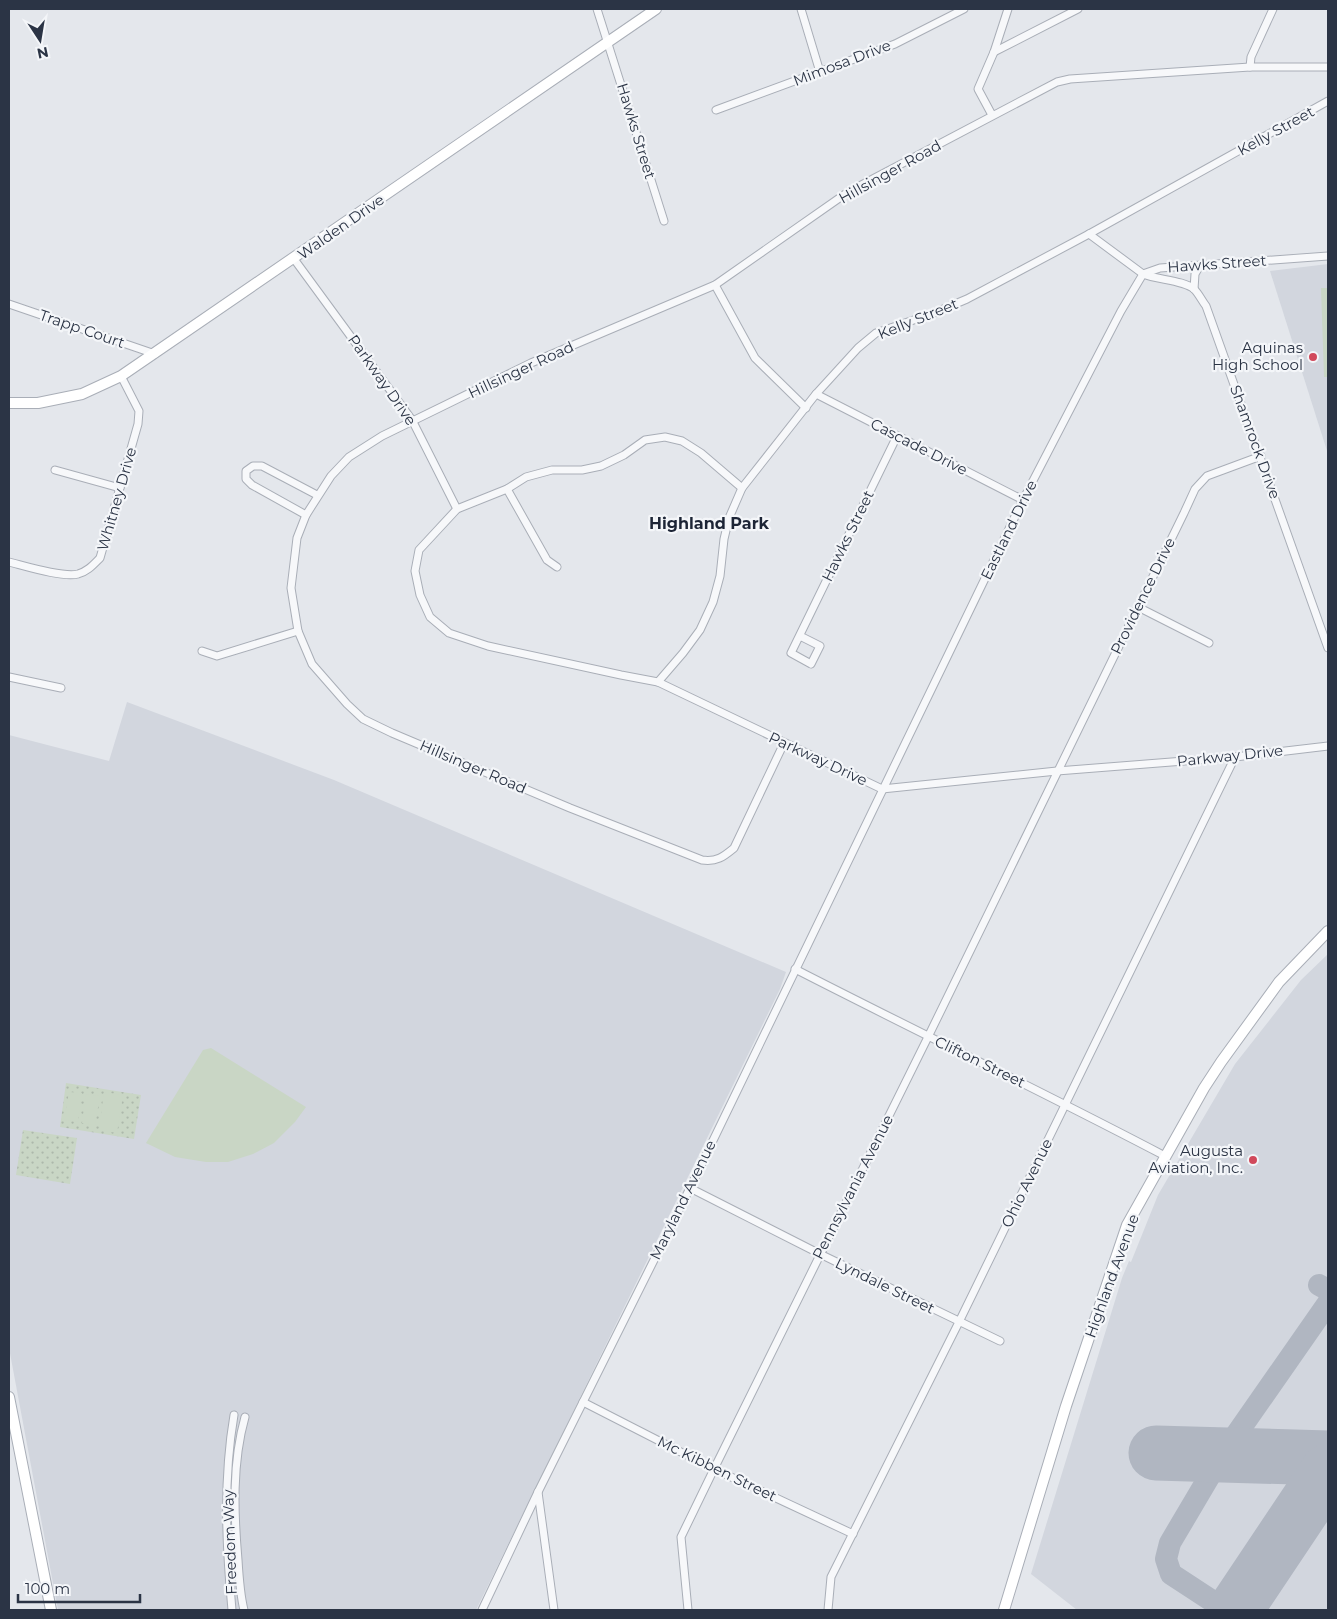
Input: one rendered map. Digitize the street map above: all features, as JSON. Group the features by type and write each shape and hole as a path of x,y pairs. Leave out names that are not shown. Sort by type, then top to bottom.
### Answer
{"street":[{"name":"Hawks Street","path":"598,9 664,221"},
{"name":"Walden Drive","path":"9,403 38,403 82,394 121,376 656,9"},
{"path":"800,9 820,72"},
{"name":"Mimosa Drive","path":"716,110 895,44 964,9"},
{"path":"992,115 978,90 994,52 1008,9"},
{"path":"994,52 1078,9"},
{"path":"1250,67 1251,56 1273,9"},
{"name":"Hillsinger Road","path":"784,743 734,848 721,859 712,861 693,857 392,733 363,719 347,704 312,664 298,631 291,588 297,538 306,515 331,476 350,457 382,436 531,363 715,285 848,192 1057,82 1070,78 1250,67 1328,67"},
{"name":"Kelly Street","path":"658,682 700,630 713,602 720,576 724,539 729,518 742,488 839,367 876,333 934,313 967,299 1089,234 1328,101"},
{"path":"1089,234 1143,274 1157,279 1179,282 1194,289 1195,274 1200,265"},
{"name":"Hawks Street","path":"1143,274 1160,268 1328,256"},
{"name":"Parkway Drive","path":"294,259 412,420 457,510 419,550 415,571 420,594 430,617 449,633 488,646 621,676 658,682 882,789 1058,771 1236,757 1328,746"},
{"name":"Eastland Drive","path":"882,789 1023,500 1121,311 1143,274"},
{"path":"715,285 755,358 806,408"},
{"name":"Shamrock Drive","path":"1194,289 1206,306 1328,648"},
{"name":"Trapp Court","path":"9,304 155,354"},
{"name":"Whitney Drive","path":"9,562 65,575 77,574 90,568 100,558 138,424 139,411 121,376"},
{"name":"Cascade Drive","path":"816,394 1023,500"},
{"name":"Hawks Street","path":"800,636 897,436"},
{"path":"457,510 507,489 526,477 552,470 582,470 602,466 624,455 645,440 665,437 682,441 701,453 742,488"},
{"name":"Providence Drive","path":"1058,771 1196,489 1208,476 1261,456"},
{"path":"306,515 252,485 246,478 246,470 253,466 262,466 318,495"},
{"path":"56,470 120,488"},
{"path":"507,489 547,560 557,567"},
{"path":"1138,606 1209,643"},
{"path":"202,651 217,656 298,631"},
{"path":"9,677 61,688"},
{"name":"Ohio Avenue","path":"828,1610 831,1577 959,1322 1236,757"},
{"name":"Pennsylvania Avenue","path":"688,1610 681,1537 1058,771"},
{"name":"Maryland Avenue","path":"482,1610 538,1492 690,1188 882,789"},
{"name":"Highland Avenue","path":"1004,1610 1066,1406 1127,1225 1204,1088 1279,982 1328,930"},
{"name":"Clifton Street","path":"795,969 928,1037 1066,1104 1165,1156"},
{"name":"Lyndale Street","path":"690,1188 820,1254 1000,1340"},
{"path":"9,1397 51,1610"},
{"name":"Mc Kibben Street","path":"583,1402 714,1469 853,1534"},
{"name":"Freedom Way","path":"232,1610 226,1526 227,1491 234,1415"},
{"name":"Freedom Way","path":"244,1610 235,1530 234,1498 241,1431 245,1417"},
{"path":"538,1492 554,1610"}],"shaded area":[{"name":"Aquinas High School","path":"1328,264 1328,454 1270,271"},
{"path":"127,702 334,780 786,972 780,989 476,1610 58,1610 9,1348 9,735 109,761"},
{"path":"1328,954 1328,1610 1077,1610 1031,1574 1122,1278 1129,1261 1131,1262 1158,1195 1235,1064 1301,980"}],"green space":[{"path":"1321,288 1328,288 1328,377 1324,377"},
{"path":"211,1048 306,1107 295,1122 274,1143 253,1154 228,1162 206,1162 175,1157 146,1143 203,1050"},
{"path":"66,1083 141,1095 134,1139 60,1127"},
{"path":"69,1092 82,1093 78,1122 64,1120"},
{"path":"104,1092 123,1095 117,1133 99,1130"},
{"path":"86,1094 100,1096 95,1125 82,1123"},
{"path":"23,1130 77,1138 70,1184 16,1175"}],"taxiway":[{"path":"1319,1285 1328,1290"},
{"path":"1226,1610 1171,1574 1166,1559 1170,1543 1222,1455 1328,1303"}],"runway":[{"path":"1156,1453 1328,1458"},
{"path":"1235,1610 1328,1471"}],"place":[{"name":"Aquinas High School","path":"1313,357"},
{"name":"Augusta Aviation, Inc.","path":"1253,1160"}],"district":[{"name":"Highland Park","path":"709,523"}]}
